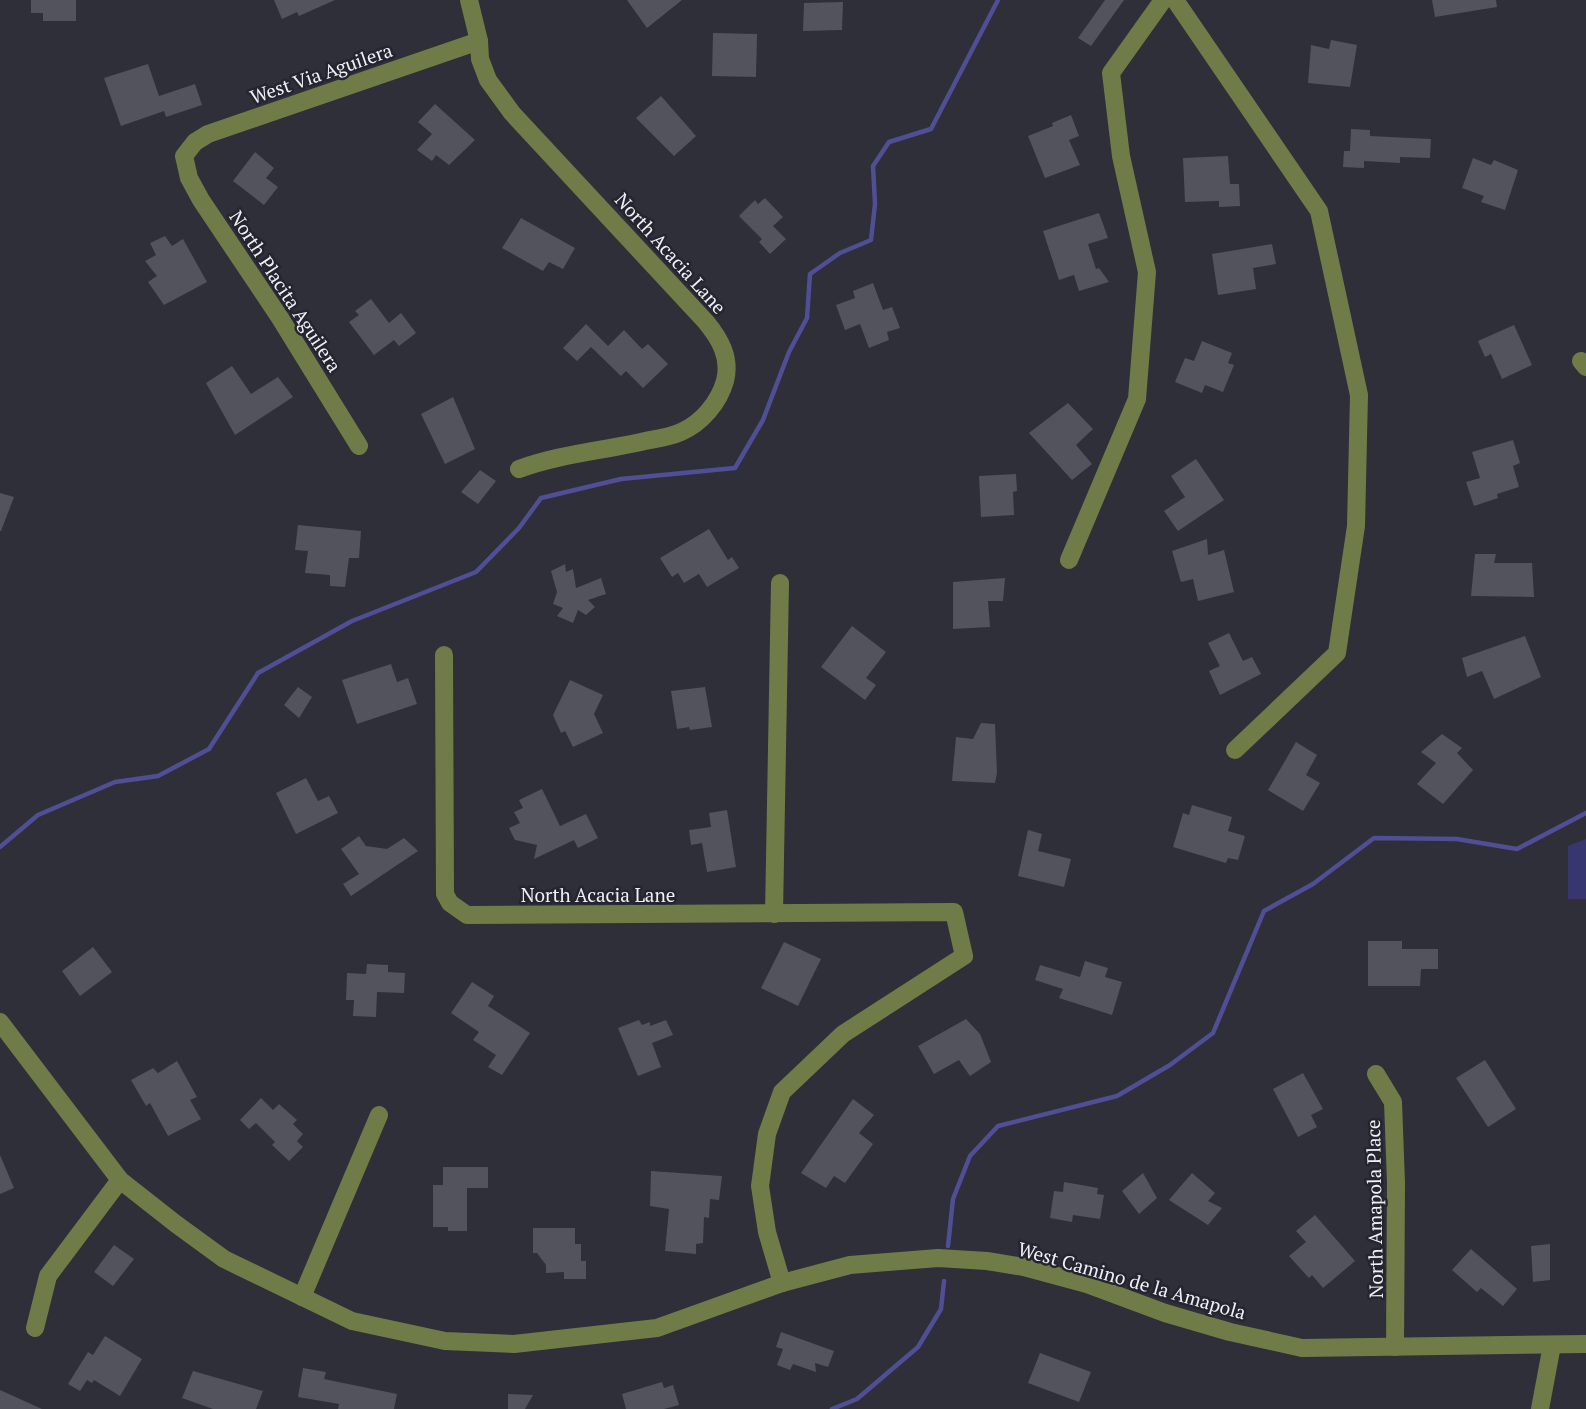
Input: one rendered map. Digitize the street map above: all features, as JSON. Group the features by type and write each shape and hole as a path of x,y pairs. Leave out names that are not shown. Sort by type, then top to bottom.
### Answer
{"street":[{"name":"North Acacia Lane","path":"469,0 479,41 480,59 488,80 512,113 718,336 727,363 723,388 714,404 706,414 681,432 621,447 545,460 519,469"},
{"path":"1069,560 1138,399 1147,272 1121,156 1111,73 1163,0"},
{"path":"1175,0 1319,211 1359,395 1356,526 1337,653 1235,750"},
{"name":"West Via Aguilera","path":"184,156 195,142 208,134 479,41"},
{"name":"North Placita Aguilera","path":"184,156 189,178 201,200 280,318 359,446"},
{"path":"774,914 779,583"},
{"name":"North Acacia Lane","path":"444,655 446,894 450,903 467,915 954,912 964,956 843,1034 782,1092 767,1134 760,1186 767,1232 782,1283"},
{"name":"West Camino de la Amapola","path":"0,1021 120,1180 225,1259 352,1321 444,1341 514,1344 657,1328 782,1283 850,1265 938,1258 1024,1267 1087,1284 1165,1313 1230,1332 1302,1348 1586,1344"},
{"name":"North Amapola Place","path":"1376,1074 1393,1102 1396,1183 1395,1347"},
{"path":"302,1297 379,1115"},
{"path":"35,1328 48,1276 120,1180"},
{"path":"1540,1409 1552,1345"}],"shaded area":[{"path":"1586,839 1586,899 1568,899 1568,846"}],"building":[{"path":"31,0 76,0 76,21 43,21 43,13 31,13"},
{"path":"274,0 335,0 299,16 297,12 282,19"},
{"path":"627,0 682,0 647,28"},
{"path":"1105,0 1124,0 1091,46 1078,38"},
{"path":"1432,0 1496,0 1497,7 1435,17"},
{"path":"843,2 842,30 803,31 804,3"},
{"path":"713,33 757,34 756,77 712,76"},
{"path":"1331,40 1357,45 1350,87 1308,83 1311,45 1329,49"},
{"path":"148,64 159,96 195,84 202,105 166,117 164,111 121,126 104,78"},
{"path":"661,96 696,136 674,156 636,118"},
{"path":"435,104 475,140 449,165 436,155 432,161 417,150 432,134 418,122"},
{"path":"1071,115 1079,136 1069,140 1080,165 1045,178 1028,136"},
{"path":"1351,129 1370,130 1370,136 1431,139 1430,158 1400,157 1400,163 1364,161 1364,168 1343,167 1344,151 1350,151"},
{"path":"255,152 274,168 266,178 278,187 264,205 233,181"},
{"path":"1228,156 1230,184 1239,184 1240,206 1219,207 1219,201 1185,202 1183,158"},
{"path":"1473,158 1491,165 1494,160 1518,170 1505,210 1481,202 1484,196 1462,188"},
{"path":"765,198 783,217 773,226 786,239 770,254 759,242 762,239 739,216 755,200 758,204"},
{"path":"1099,213 1108,238 1088,244 1096,269 1099,268 1109,282 1079,291 1074,275 1059,280 1043,231"},
{"path":"521,218 575,248 563,269 549,262 543,271 502,248"},
{"path":"165,236 172,246 183,239 207,282 164,305 148,282 157,276 145,261 156,255 150,243"},
{"path":"1272,244 1276,264 1253,268 1256,289 1218,295 1212,254"},
{"path":"873,283 883,310 892,307 900,328 887,332 889,340 869,348 860,324 845,330 836,305 855,298 853,291"},
{"path":"371,299 389,323 401,313 416,333 399,346 394,340 374,355 349,322 359,315 355,311"},
{"path":"586,324 608,346 624,330 642,349 648,344 668,364 643,388 626,371 621,376 591,347 577,361 563,348"},
{"path":"1514,325 1532,365 1502,379 1491,354 1485,357 1478,341"},
{"path":"1202,341 1232,353 1228,363 1234,365 1223,392 1205,385 1202,393 1175,382 1185,358 1194,361"},
{"path":"232,366 251,394 278,377 293,397 235,435 206,383"},
{"path":"453,397 475,449 445,464 421,414"},
{"path":"1068,403 1093,429 1076,445 1092,464 1072,480 1029,433"},
{"path":"1513,440 1520,463 1513,466 1519,487 1497,494 1498,498 1474,506 1466,482 1480,478 1472,452"},
{"path":"1196,459 1224,500 1178,531 1164,511 1185,497 1171,476"},
{"path":"480,470 496,481 478,504 461,492"},
{"path":"1016,474 1017,491 1013,492 1014,515 981,517 979,476"},
{"path":"0,493 14,497 1,531 0,531"},
{"path":"298,525 361,531 359,558 349,558 345,587 330,586 330,575 305,573 308,551 295,550"},
{"path":"709,529 728,560 732,557 739,568 707,587 699,574 684,583 678,573 672,577 660,558"},
{"path":"1207,539 1208,555 1224,550 1234,592 1198,601 1193,579 1181,582 1172,551"},
{"path":"1475,554 1496,554 1494,563 1532,563 1534,597 1471,596"},
{"path":"565,564 566,572 573,569 576,588 601,578 606,594 588,600 595,607 586,615 578,610 573,623 557,616 563,608 553,604 557,592 551,571"},
{"path":"1005,578 1003,601 988,601 990,627 953,629 953,582"},
{"path":"852,626 886,652 866,678 876,685 865,700 821,667"},
{"path":"1229,633 1243,661 1252,657 1261,674 1220,695 1209,671 1220,666 1208,643"},
{"path":"1525,636 1541,677 1494,699 1482,671 1467,677 1462,658"},
{"path":"391,664 397,682 408,678 417,704 357,724 342,680"},
{"path":"570,680 603,695 594,714 603,733 573,747 565,731 561,733 553,715"},
{"path":"298,687 312,697 299,718 284,705"},
{"path":"705,687 712,727 677,729 671,691"},
{"path":"981,723 995,724 995,783 952,781 956,737 973,739"},
{"path":"1442,734 1462,748 1457,753 1473,770 1443,804 1417,784 1436,763 1421,752"},
{"path":"1296,742 1317,755 1306,775 1320,783 1303,811 1268,790"},
{"path":"306,778 318,801 329,796 338,813 296,834 276,793"},
{"path":"542,789 560,826 586,814 598,838 578,848 574,840 534,859 537,845 515,840 509,828 520,823 514,812 523,808 519,800"},
{"path":"1192,805 1232,817 1228,831 1245,836 1238,860 1228,858 1226,863 1173,847 1183,813 1189,815"},
{"path":"727,810 736,867 707,872 702,843 691,845 689,830 711,827 709,813"},
{"path":"1028,830 1042,834 1038,851 1071,859 1064,887 1018,876"},
{"path":"359,836 366,846 387,849 404,838 418,851 351,896 343,884 359,874 341,849"},
{"path":"1368,941 1402,941 1402,949 1438,949 1438,969 1421,969 1420,986 1368,986"},
{"path":"784,942 821,959 798,1006 761,988"},
{"path":"93,947 112,972 80,996 62,971"},
{"path":"1085,961 1108,968 1105,977 1122,982 1112,1015 1059,998 1063,989 1035,980 1040,965 1080,977"},
{"path":"367,964 388,965 388,972 405,973 404,993 377,992 376,1017 353,1016 354,1000 346,1000 347,973 366,974"},
{"path":"472,982 494,996 488,1006 530,1033 502,1075 488,1067 496,1055 473,1040 479,1032 451,1013"},
{"path":"966,1019 980,1034 991,1062 970,1076 959,1060 934,1074 918,1046"},
{"path":"639,1020 642,1025 650,1022 650,1026 666,1020 673,1035 652,1043 661,1067 638,1076 618,1028"},
{"path":"1485,1060 1516,1109 1488,1127 1456,1078"},
{"path":"177,1061 197,1097 190,1100 201,1119 168,1136 150,1103 146,1106 131,1080 153,1068 158,1073"},
{"path":"1303,1073 1323,1109 1311,1115 1317,1127 1298,1137 1273,1089"},
{"path":"261,1098 273,1110 279,1104 297,1120 293,1124 303,1134 297,1141 303,1147 289,1161 272,1145 275,1142 256,1123 249,1129 240,1120"},
{"path":"853,1099 874,1115 859,1133 873,1144 845,1183 834,1176 826,1188 801,1173"},
{"path":"0,1155 14,1188 0,1194"},
{"path":"443,1167 488,1167 488,1188 467,1188 467,1231 448,1231 448,1227 433,1227 433,1185 443,1185"},
{"path":"651,1171 722,1176 719,1200 710,1199 709,1218 704,1217 703,1243 696,1244 696,1254 665,1251 669,1209 650,1206"},
{"path":"1143,1173 1157,1198 1139,1214 1122,1191"},
{"path":"1192,1173 1215,1193 1208,1201 1222,1208 1208,1225 1169,1200"},
{"path":"1064,1182 1098,1188 1097,1194 1104,1195 1100,1219 1073,1215 1072,1222 1050,1218 1054,1191 1063,1192"},
{"path":"1315,1215 1355,1261 1323,1288 1312,1275 1309,1278 1289,1256 1306,1242 1296,1231"},
{"path":"533,1228 575,1228 575,1244 581,1244 581,1261 586,1261 586,1279 564,1279 564,1272 546,1273 546,1265 537,1253 533,1253"},
{"path":"1550,1244 1550,1280 1533,1282 1531,1246"},
{"path":"114,1245 134,1259 113,1286 94,1272"},
{"path":"1471,1249 1517,1289 1503,1306 1481,1288 1477,1292 1452,1270"},
{"path":"781,1332 834,1351 828,1367 815,1363 816,1372 793,1364 790,1370 777,1365 783,1349 776,1347"},
{"path":"105,1336 142,1359 120,1396 94,1380 92,1383 87,1380 80,1391 68,1384 88,1352 93,1355"},
{"path":"1040,1353 1091,1372 1079,1402 1028,1383"},
{"path":"303,1368 326,1372 324,1379 397,1394 394,1409 338,1409 339,1404 298,1397"},
{"path":"193,1371 263,1391 256,1409 213,1409 182,1398"},
{"path":"662,1382 664,1388 673,1385 679,1405 664,1409 626,1409 622,1394"},
{"path":"0,1390 42,1409 0,1409"},
{"path":"508,1394 533,1395 525,1409 508,1409"}],"waterway":[{"path":"0,847 38,815 115,782 158,776 209,749 258,673 352,621 476,572 519,528 541,498 621,479 735,468 763,420 789,352 807,318 810,274 840,253 871,240 875,204 873,166 889,142 931,129 998,0"},
{"path":"948,1246 953,1199 970,1156 998,1126 1117,1096 1170,1065 1213,1033 1264,911 1313,884 1374,838 1457,839 1517,849 1586,813"},
{"path":"832,1409 857,1399 918,1347 941,1309 944,1281"}]}
